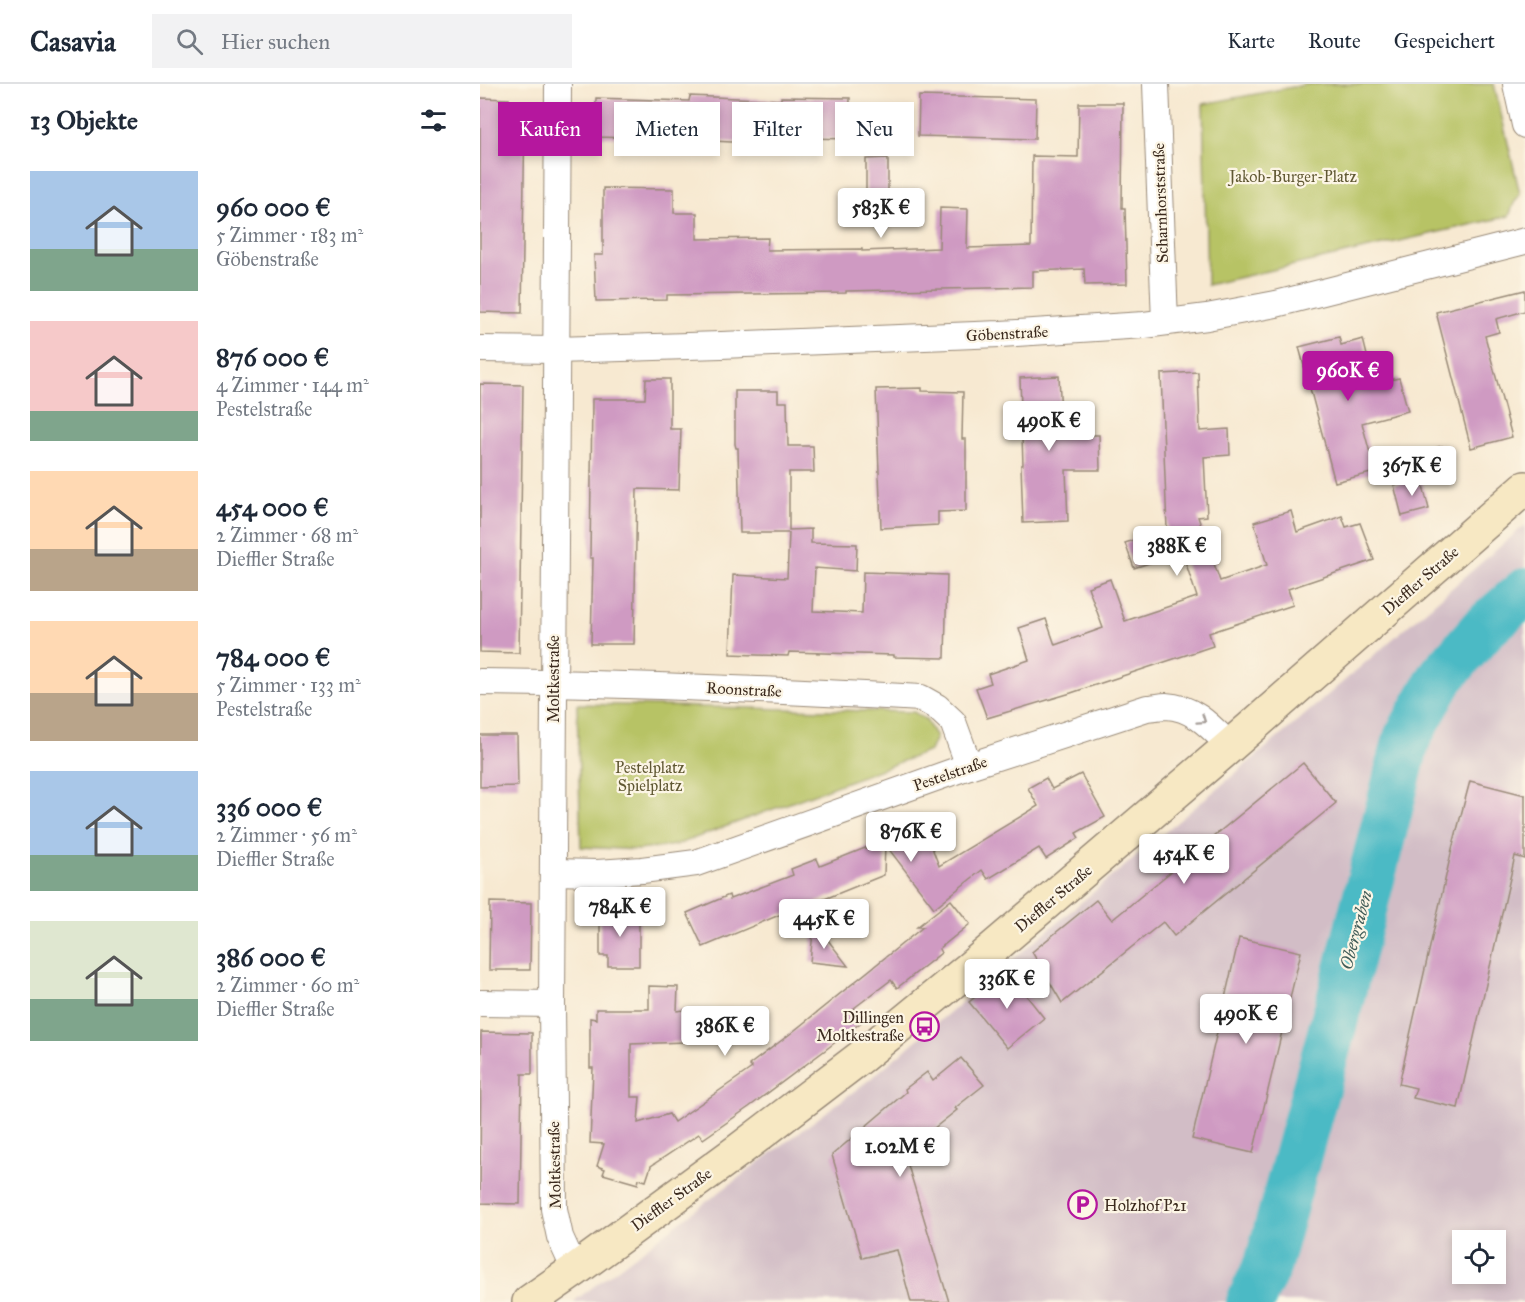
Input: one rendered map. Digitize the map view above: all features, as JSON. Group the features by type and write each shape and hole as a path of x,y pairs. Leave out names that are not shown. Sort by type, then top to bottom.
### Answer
{"main road":[{"name":"Dieffler Straße","path":"529,1302 739,1150 861,1057 971,967 1230,746 1525,488"}],"street":[{"name":"Moltkestraße","path":"558,84 553,682 554,1209 560,1238 575,1270"},
{"name":"Scharnhorststraße","path":"1156,84 1165,322"},
{"path":"1516,84 1525,125"},
{"name":"Göbenstraße","path":"480,349 556,350 1000,334 1144,326 1276,304 1525,241"},
{"name":"Roonstraße","path":"480,682 729,688 921,698 938,707 953,722 969,766"},
{"name":"Pestelstraße","path":"553,872 597,873 696,863 969,766 1147,708 1167,706 1186,710 1206,722 1230,746"},
{"path":"480,1003 552,1004"}],"shaded area":[{"path":"1525,525 1525,1302 573,1302 869,1080 1286,731"}],"green space":[{"name":"Jakob-Burger-Platz","path":"1309,84 1494,84 1520,194 1509,216 1207,285 1203,104"},
{"name":"Pestelplatz Spielplatz","path":"577,704 914,712 926,720 936,737 930,751 676,845 639,850 581,847"}],"building":[{"path":"690,96 781,100 781,97 850,98 850,102 835,102 835,139 823,138 823,102 732,102 732,142 720,141 720,102 614,102 614,137 602,137 602,102 596,102 596,98 689,101"},
{"path":"919,96 1036,99 1035,139 918,136"},
{"path":"480,98 509,99 509,102 498,102 498,156 524,156 522,313 480,312"},
{"path":"1079,103 1123,103 1122,208 1125,208 1127,284 1085,285 1084,269 1033,271 1033,287 846,291 846,293 667,295 667,300 596,301 594,255 603,255 603,188 674,189 674,213 697,213 697,239 768,238 767,250 862,249 862,251 939,248 940,208 968,209 967,248 1031,246 1032,156 1078,157"},
{"path":"888,158 888,199 866,200 866,159"},
{"path":"1525,290 1525,311 1496,319 1499,332 1485,336 1512,437 1471,448 1436,312"},
{"path":"1339,337 1341,345 1363,339 1374,384 1399,378 1408,411 1362,423 1375,472 1335,482 1299,347"},
{"path":"1198,372 1200,431 1229,429 1230,455 1204,457 1207,516 1198,517 1220,581 1267,565 1254,522 1291,511 1297,532 1342,516 1346,527 1360,523 1374,560 1288,589 1293,605 1209,633 1213,646 987,718 976,688 991,683 988,674 1029,660 1019,628 1046,619 1055,645 1103,628 1088,587 1110,579 1125,621 1197,597 1182,552 1134,568 1125,543 1167,529 1161,374"},
{"path":"1059,376 1062,435 1099,435 1100,470 1066,470 1068,521 1023,523 1020,378"},
{"path":"646,379 670,379 670,429 681,429 679,490 637,489 634,644 591,644 592,399 645,399"},
{"path":"480,384 523,385 519,653 480,652"},
{"path":"922,388 922,391 963,392 962,439 966,439 966,511 938,512 938,525 881,528 876,389"},
{"path":"735,391 778,391 778,402 787,402 788,446 813,446 814,472 789,472 789,530 811,529 811,543 857,544 856,571 815,568 813,611 862,613 863,572 947,575 945,658 789,652 788,656 730,654 733,575 787,578 789,533 740,533 738,448 735,444"},
{"path":"1442,446 1448,469 1423,475 1417,453"},
{"path":"1421,478 1429,509 1402,516 1394,485"},
{"path":"480,735 517,735 518,786 480,787"},
{"path":"1303,763 1336,803 1174,936 1163,922 1062,1003 1032,952 1096,900 1112,920"},
{"path":"1081,774 1105,817 1076,833 1079,838 1046,859 1039,848 988,879 982,870 934,908 885,844 884,875 703,947 687,913 729,895 730,899 793,875 791,869 817,859 820,866 883,841 881,839 923,824 939,866 1038,806 1028,788 1046,778 1052,789"},
{"path":"1470,781 1525,795 1525,859 1515,856 1458,1108 1413,1098 1416,1088 1399,1084 1452,849"},
{"path":"951,900 970,924 939,949 941,953 897,988 891,980 854,1008 864,1020 703,1139 699,1134 651,1166 646,1181 639,1179 638,1184 603,1174 605,1169 597,1166 604,1144 590,1143 593,1068 590,1068 590,1018 596,1019 596,1009 649,1009 649,986 678,987 677,1011 684,1010 685,1042 631,1044 631,1097 640,1097 638,1123 669,1114 674,1122 752,1068 749,1065 923,927 917,927"},
{"path":"490,902 531,903 530,970 489,970"},
{"path":"600,912 639,913 639,966 608,966 608,956 600,956"},
{"path":"814,922 848,966 810,962"},
{"path":"1239,938 1301,952 1253,1153 1192,1139"},
{"path":"1007,971 1044,1018 1007,1048 969,1002"},
{"path":"481,1032 532,1033 532,1074 522,1074 520,1204 480,1203"},
{"path":"961,1058 984,1085 955,1108 957,1110 904,1152 949,1302 911,1302 897,1250 862,1258 832,1155 927,1072 933,1081"}],"waterway":[{"name":"Obergraben","path":"1250,1302 1268,1264 1340,1000 1407,738 1442,676 1483,629 1525,592"}],"place":[{"name":"Dillingen Moltkestraße","path":"925,1026"},
{"name":"Holzhof P21","path":"1083,1205"}]}
